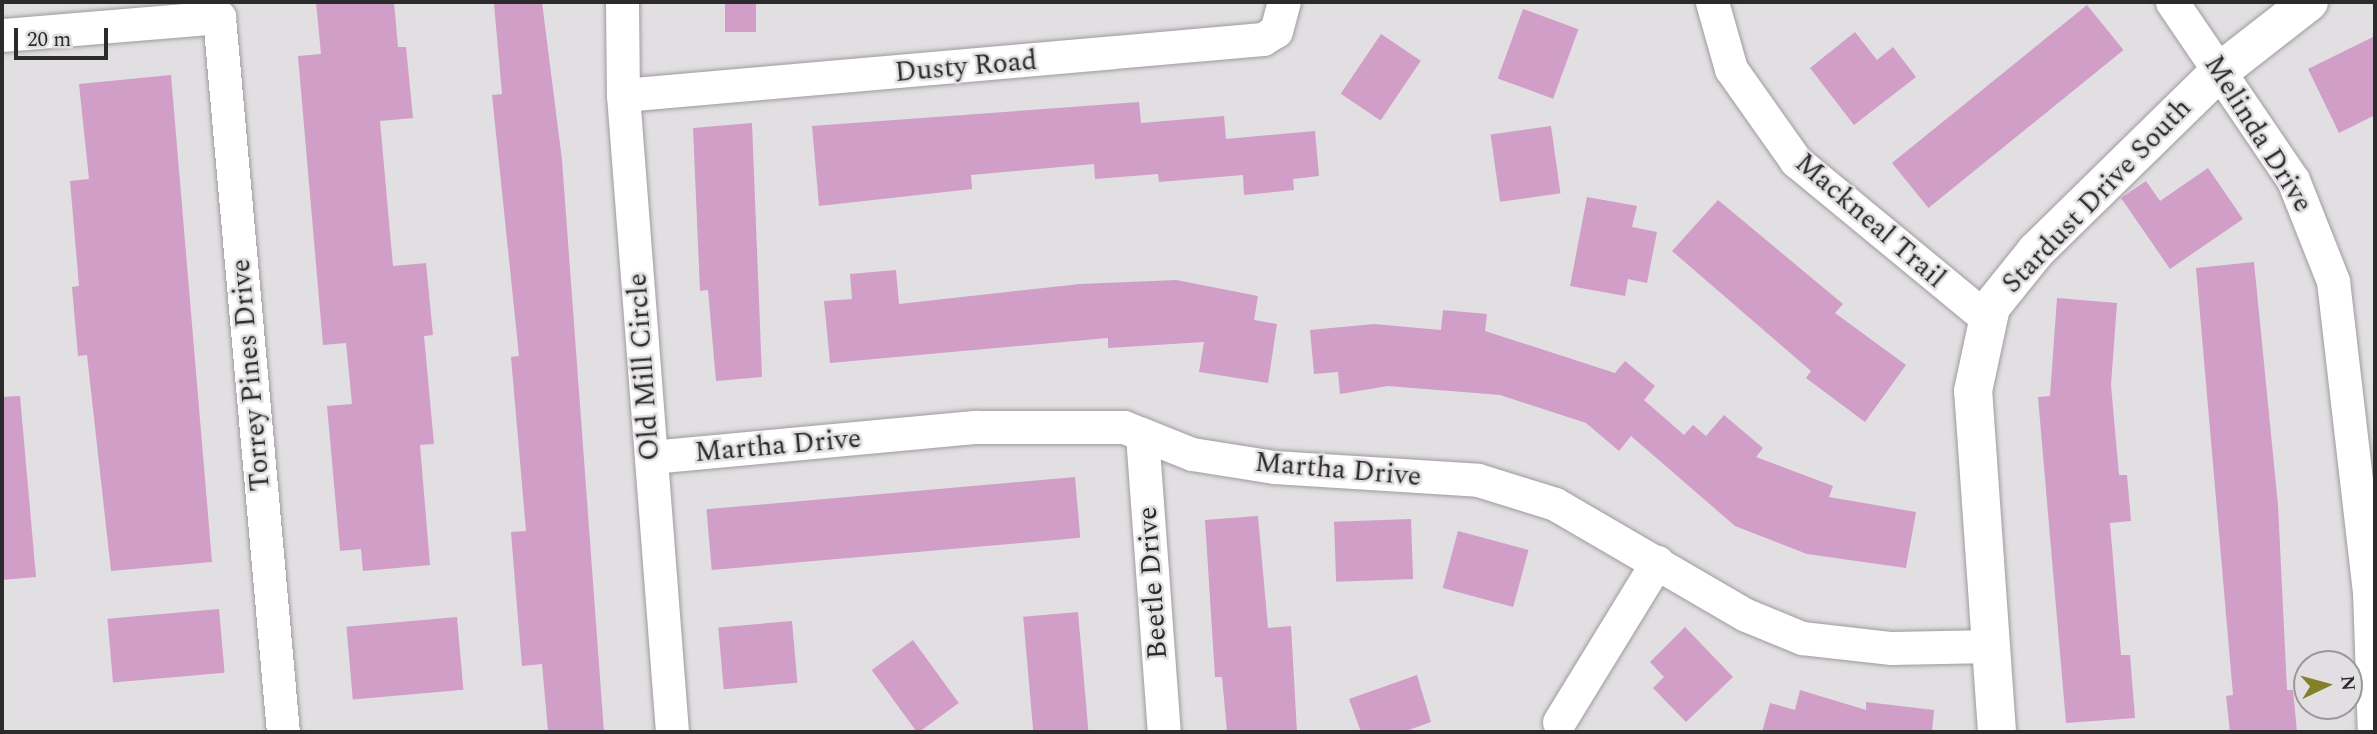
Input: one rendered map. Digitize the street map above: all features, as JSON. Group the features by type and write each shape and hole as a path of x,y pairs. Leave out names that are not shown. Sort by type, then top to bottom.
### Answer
{"street":[{"name":"Old Mill Circle","path":"622,2 623,95 672,732"},
{"name":"Dusty Road","path":"623,95 1263,39 1276,31 1284,2"},
{"name":"Mackneal Trail","path":"1712,2 1731,69 1796,161 1988,319"},
{"name":"Melinda Drive","path":"2172,2 2293,180 2333,281 2368,579 2374,732"},
{"name":"Stardust Drive South","path":"1997,732 1973,391 1988,319 2036,251 2219,72 2309,2"},
{"name":"Torrey Pines Drive","path":"2,35 219,17 283,732"},
{"name":"Martha Drive","path":"651,457 977,427 1093,424 1142,435 1192,454 1274,467 1478,480 1555,503 1746,615 1802,638 1891,648 1993,646"},
{"name":"Beetle Drive","path":"1142,435 1164,732"},
{"path":"1559,722 1657,562"}],"building":[{"path":"316,2 394,2 398,47 406,47 413,118 380,121 393,266 426,263 433,335 424,336 434,444 420,445 430,565 363,571 361,549 340,551 327,406 352,404 346,343 323,345 298,56 321,54"},
{"path":"542,2 562,160 604,732 548,732 542,664 522,666 511,532 526,531 511,357 519,356 492,95 502,94 494,4"},
{"path":"725,2 756,2 756,32 725,32"},
{"path":"2087,5 2124,50 1928,208 1892,163"},
{"path":"1523,9 1578,29 1553,99 1498,79"},
{"path":"1855,32 1877,60 1893,47 1916,77 1854,125 1810,68"},
{"path":"1381,34 1421,61 1381,121 1341,94"},
{"path":"2375,36 2375,115 2339,133 2308,69"},
{"path":"171,75 212,562 111,571 87,355 78,356 72,287 79,286 70,181 89,179 79,84"},
{"path":"1139,102 1141,123 1224,116 1226,139 1315,131 1319,176 1293,179 1294,190 1244,195 1243,175 1159,182 1158,174 1095,179 1094,164 971,175 972,189 819,206 812,126"},
{"path":"752,123 762,377 716,381 708,290 700,291 693,128"},
{"path":"1551,126 1560,193 1500,202 1491,134"},
{"path":"2208,168 2243,219 2170,269 2121,198 2146,181 2160,201"},
{"path":"1587,197 1637,206 1632,227 1657,232 1647,283 1628,279 1625,296 1570,286"},
{"path":"1718,200 1843,304 1835,313 1906,365 1865,422 1806,378 1811,371 1672,251"},
{"path":"2254,262 2278,505 2287,690 2293,690 2293,720 2296,720 2297,732 2230,732 2226,696 2233,695 2196,268"},
{"path":"896,270 899,304 1080,284 1176,280 1258,296 1254,320 1277,324 1268,383 1199,372 1204,342 1108,348 1108,338 830,363 824,301 852,299 850,274"},
{"path":"2057,298 2117,303 2111,385 2119,475 2127,475 2131,521 2110,523 2121,655 2130,655 2135,718 2066,723 2038,397 2050,396"},
{"path":"1443,310 1487,314 1485,331 1615,373 1625,361 1655,386 1644,400 1684,435 1693,425 1706,436 1724,415 1763,448 1756,457 1833,486 1829,497 1916,512 1906,568 1807,554 1735,526 1631,436 1619,451 1586,423 1500,395 1388,386 1340,394 1338,372 1314,374 1310,330 1374,324 1441,330"},
{"path":"20,396 36,577 2,580 2,397"},
{"path":"1075,477 1080,538 712,570 706,509"},
{"path":"1258,516 1268,628 1291,626 1297,732 1227,732 1222,677 1215,677 1205,520"},
{"path":"1411,519 1413,579 1336,582 1334,522"},
{"path":"1458,531 1529,550 1513,607 1443,588"},
{"path":"219,609 225,673 113,683 107,619"},
{"path":"1078,612 1088,732 1033,732 1023,617"},
{"path":"457,617 463,690 353,699 346,627"},
{"path":"792,621 797,683 724,689 718,627"},
{"path":"1685,627 1733,677 1686,722 1653,688 1664,677 1650,662"},
{"path":"913,640 959,703 917,732 872,670"},
{"path":"1417,675 1431,722 1403,732 1361,732 1349,699"},
{"path":"1800,690 1866,710 1866,702 1934,710 1932,732 1762,732 1770,703 1795,710"}]}
